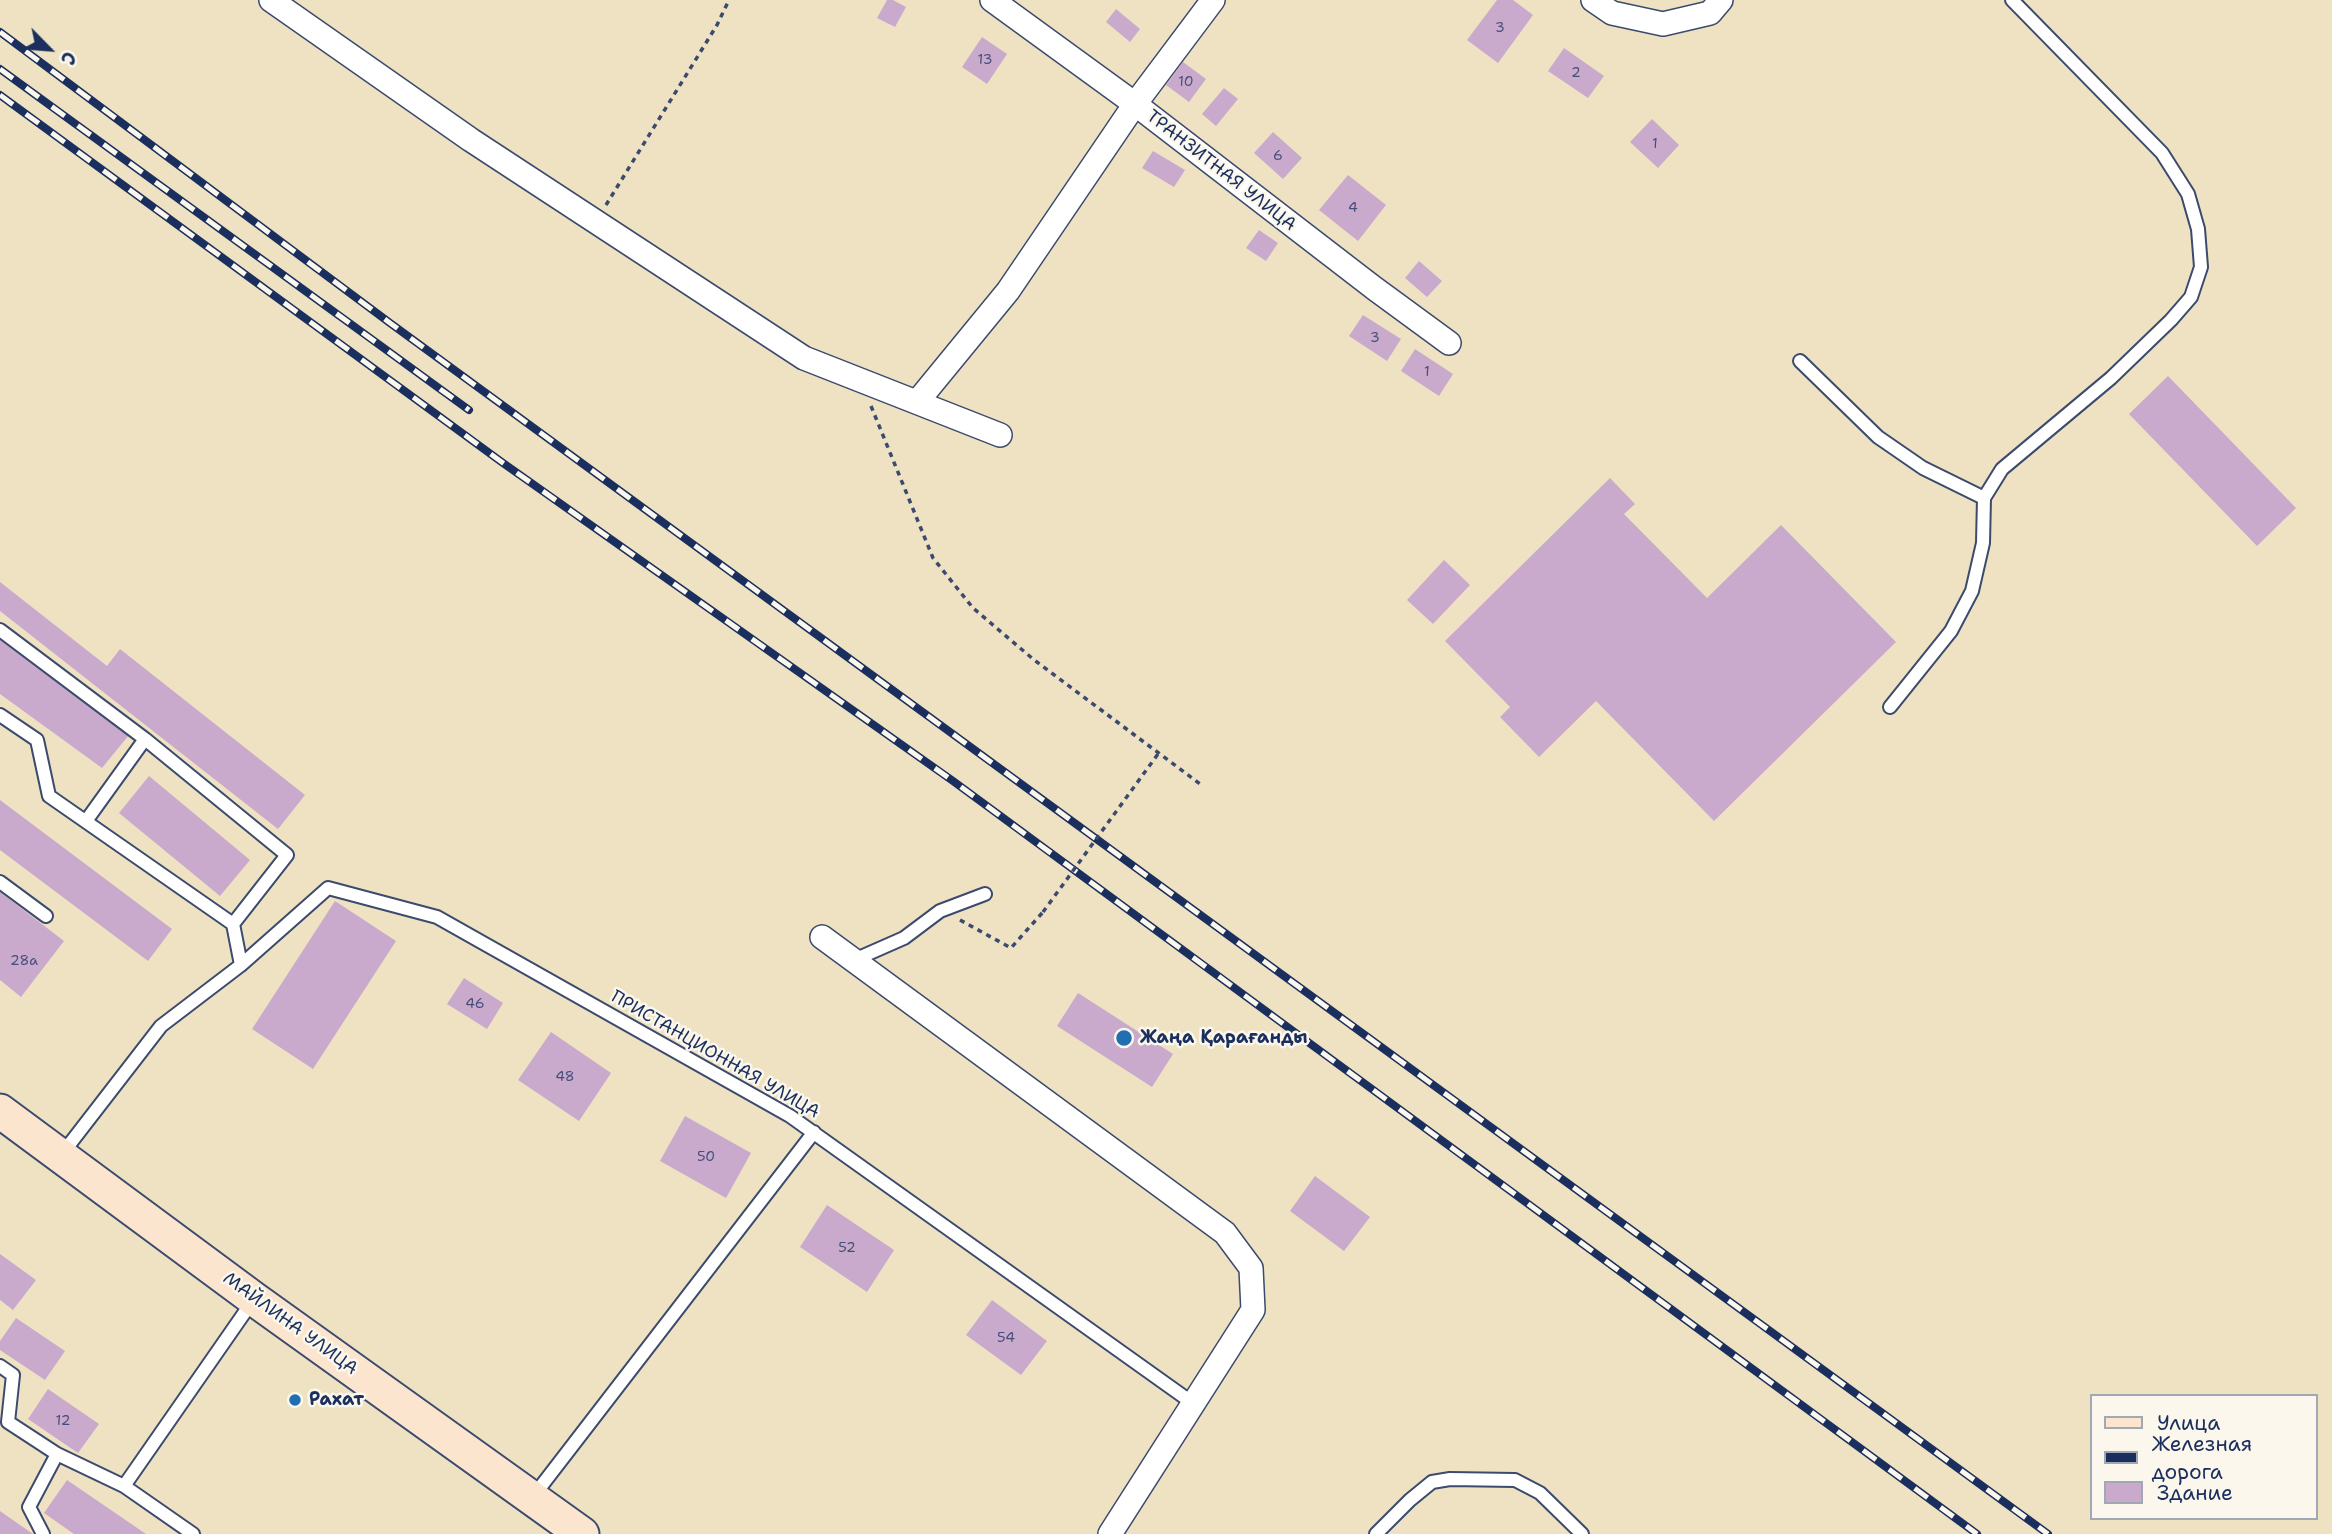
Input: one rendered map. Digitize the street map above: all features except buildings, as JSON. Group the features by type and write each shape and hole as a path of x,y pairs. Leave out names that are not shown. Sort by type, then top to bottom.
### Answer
{"main road":[{"name":"МАЙЛИНА УЛИЦА","path":"0,1111 254,1299 582,1534"}],"street":[{"path":"271,0 471,140 804,358 1000,435"},
{"name":"ТРАНЗИТНАЯ УЛИЦА","path":"992,0 1135,104 1374,288 1450,343"},
{"path":"917,402 1008,290 1135,104 1213,0"},
{"path":"1593,0 1612,13 1663,24 1710,13 1721,0"},
{"path":"822,937 1225,1233 1251,1268 1253,1310 1110,1534"}],"lane":[{"path":"1890,707 1951,631 1972,591 1983,543 1984,498 2001,470 2111,378 2171,320 2191,297 2201,267 2198,229 2188,194 2162,153 2012,0"},
{"path":"1800,361 1878,437 1923,468 1984,498"},
{"path":"0,630 145,739 287,855 233,924"},
{"path":"0,715 37,740 49,796 233,924 241,965 161,1026 61,1156"},
{"path":"86,821 145,739"},
{"path":"0,882 46,916"},
{"name":"ПРИСТАНЦИОННАЯ УЛИЦА","path":"241,965 328,888 437,918 790,1116 1194,1404"},
{"path":"854,960 904,938 940,911 985,894"},
{"path":"532,1498 814,1132"},
{"path":"124,1486 254,1299"},
{"path":"0,1366 13,1375 8,1422 57,1454 124,1486 192,1534"},
{"path":"43,1534 29,1507 57,1454"},
{"path":"1376,1534 1409,1500 1432,1482 1450,1479 1515,1480 1540,1493 1582,1534"}],"path":[{"path":"596,222 717,25 729,0"},
{"path":"861,380 933,558 973,608 1033,659 1200,784"},
{"path":"940,911 1011,948 1043,912 1158,754"}],"railway":[{"path":"0,32 390,323 2048,1534"},
{"path":"0,69 469,410"},
{"path":"0,95 503,463 953,781 1977,1534"}],"place":[{"name":"Жаңа Қарағанды","path":"1124,1038"},
{"name":"Рахат","path":"295,1400"}]}
